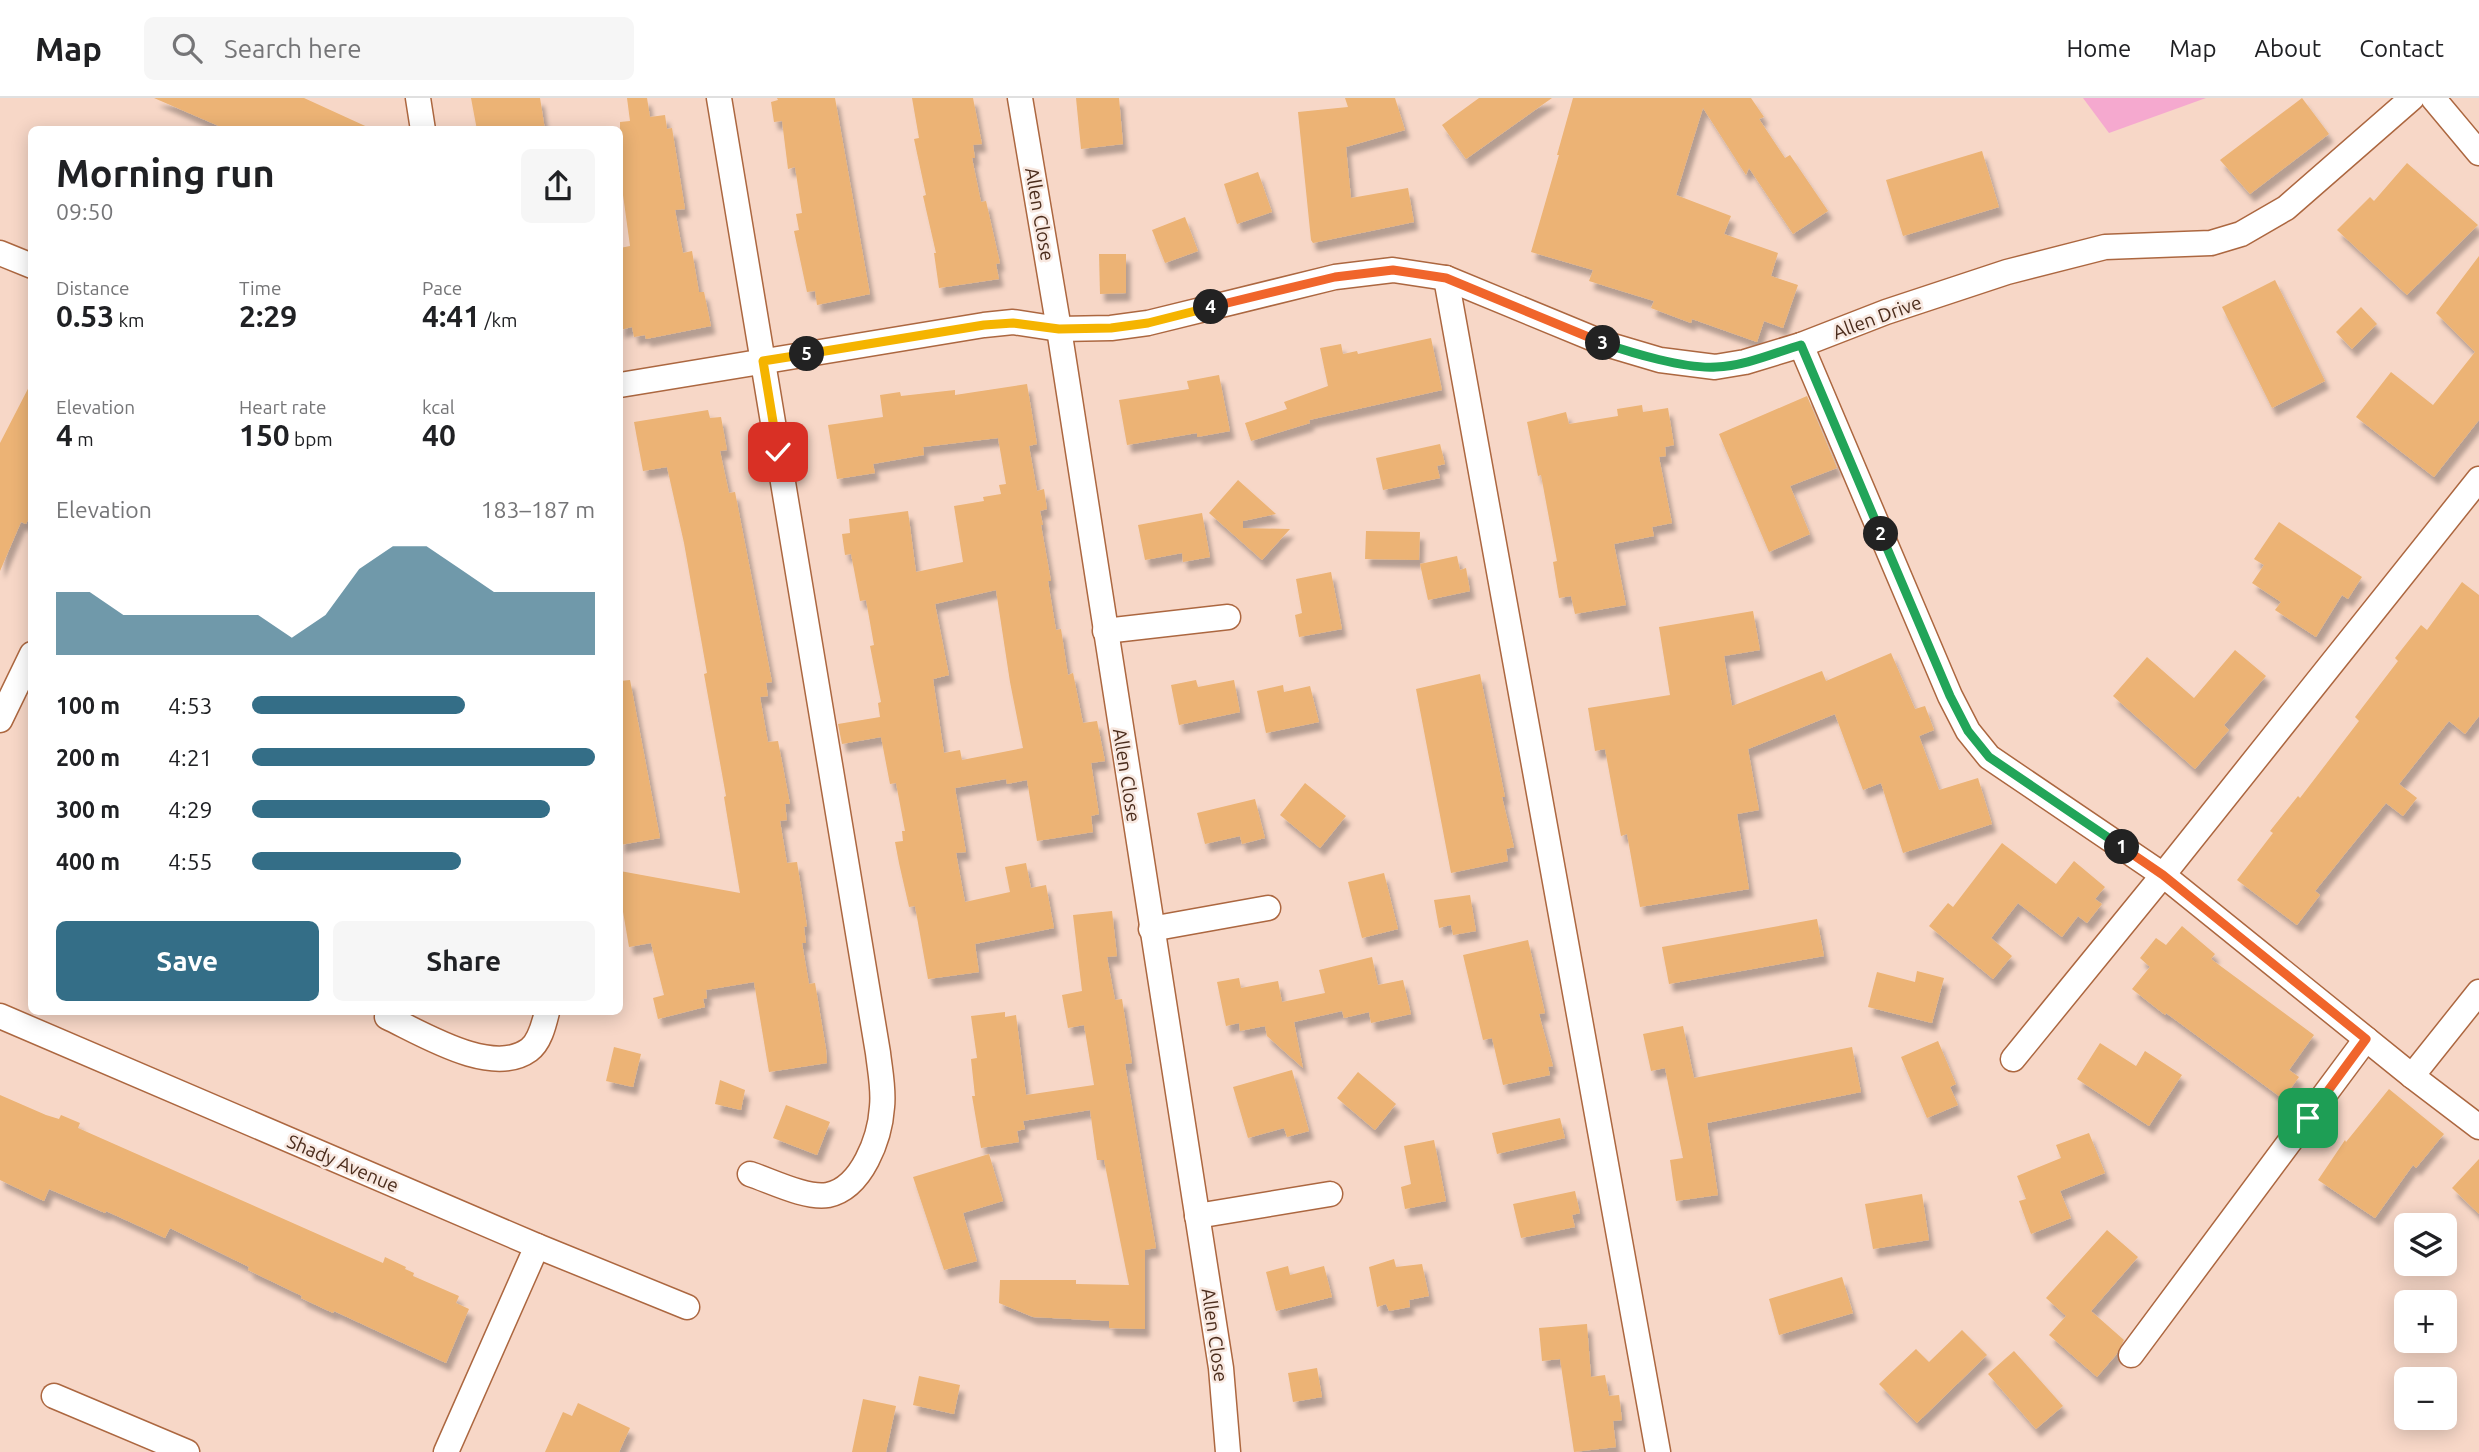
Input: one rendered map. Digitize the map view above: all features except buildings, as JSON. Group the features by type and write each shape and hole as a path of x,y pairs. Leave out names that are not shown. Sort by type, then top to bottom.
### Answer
{"street":[{"path":"418,98 422,126"},
{"path":"719,98 878,1053 882,1108 874,1142 863,1166 844,1188 828,1195 817,1195 794,1190 750,1174"},
{"name":"Allen Close","path":"1020,98 1059,329 1221,1368 1228,1452"},
{"name":"Allen Drive","path":"623,384 984,325 1013,323 1059,329 1111,328 1148,323 1360,273 1393,270 1446,278 1606,344 1660,360 1715,367 1745,362 1801,345 1886,312 2007,272 2105,247 2211,243 2241,234 2286,208 2412,98"},
{"path":"2433,98 2479,153"},
{"path":"0,253 28,264"},
{"path":"1446,278 1658,1452"},
{"path":"1801,345 1950,696 1968,731 1989,757 2163,875 2479,1127"},
{"path":"2013,1059 2479,479"},
{"path":"1105,631 1228,617"},
{"path":"0,720 28,662"},
{"path":"1151,929 1268,908"},
{"path":"2412,1076 2479,992"},
{"path":"387,1017 459,1051 499,1060 514,1058 531,1049 542,1032 546,1015"},
{"name":"Shady Avenue","path":"0,1016 537,1246 687,1307"},
{"path":"2131,1355 2366,1039"},
{"path":"1197,1216 1330,1194"},
{"path":"446,1452 537,1246"},
{"path":"54,1396 187,1452"}],"shaded area":[{"path":"2083,98 2206,98 2109,133"}],"route":[{"path":"778,452 763,361 984,325 1034,324 1059,329 1111,328 1148,323 1360,273 1393,270 1446,278 1606,344 1660,360 1715,367 1745,362 1801,345 1950,696 1968,731 1989,757 2163,875 2366,1039 2308,1118"}]}
